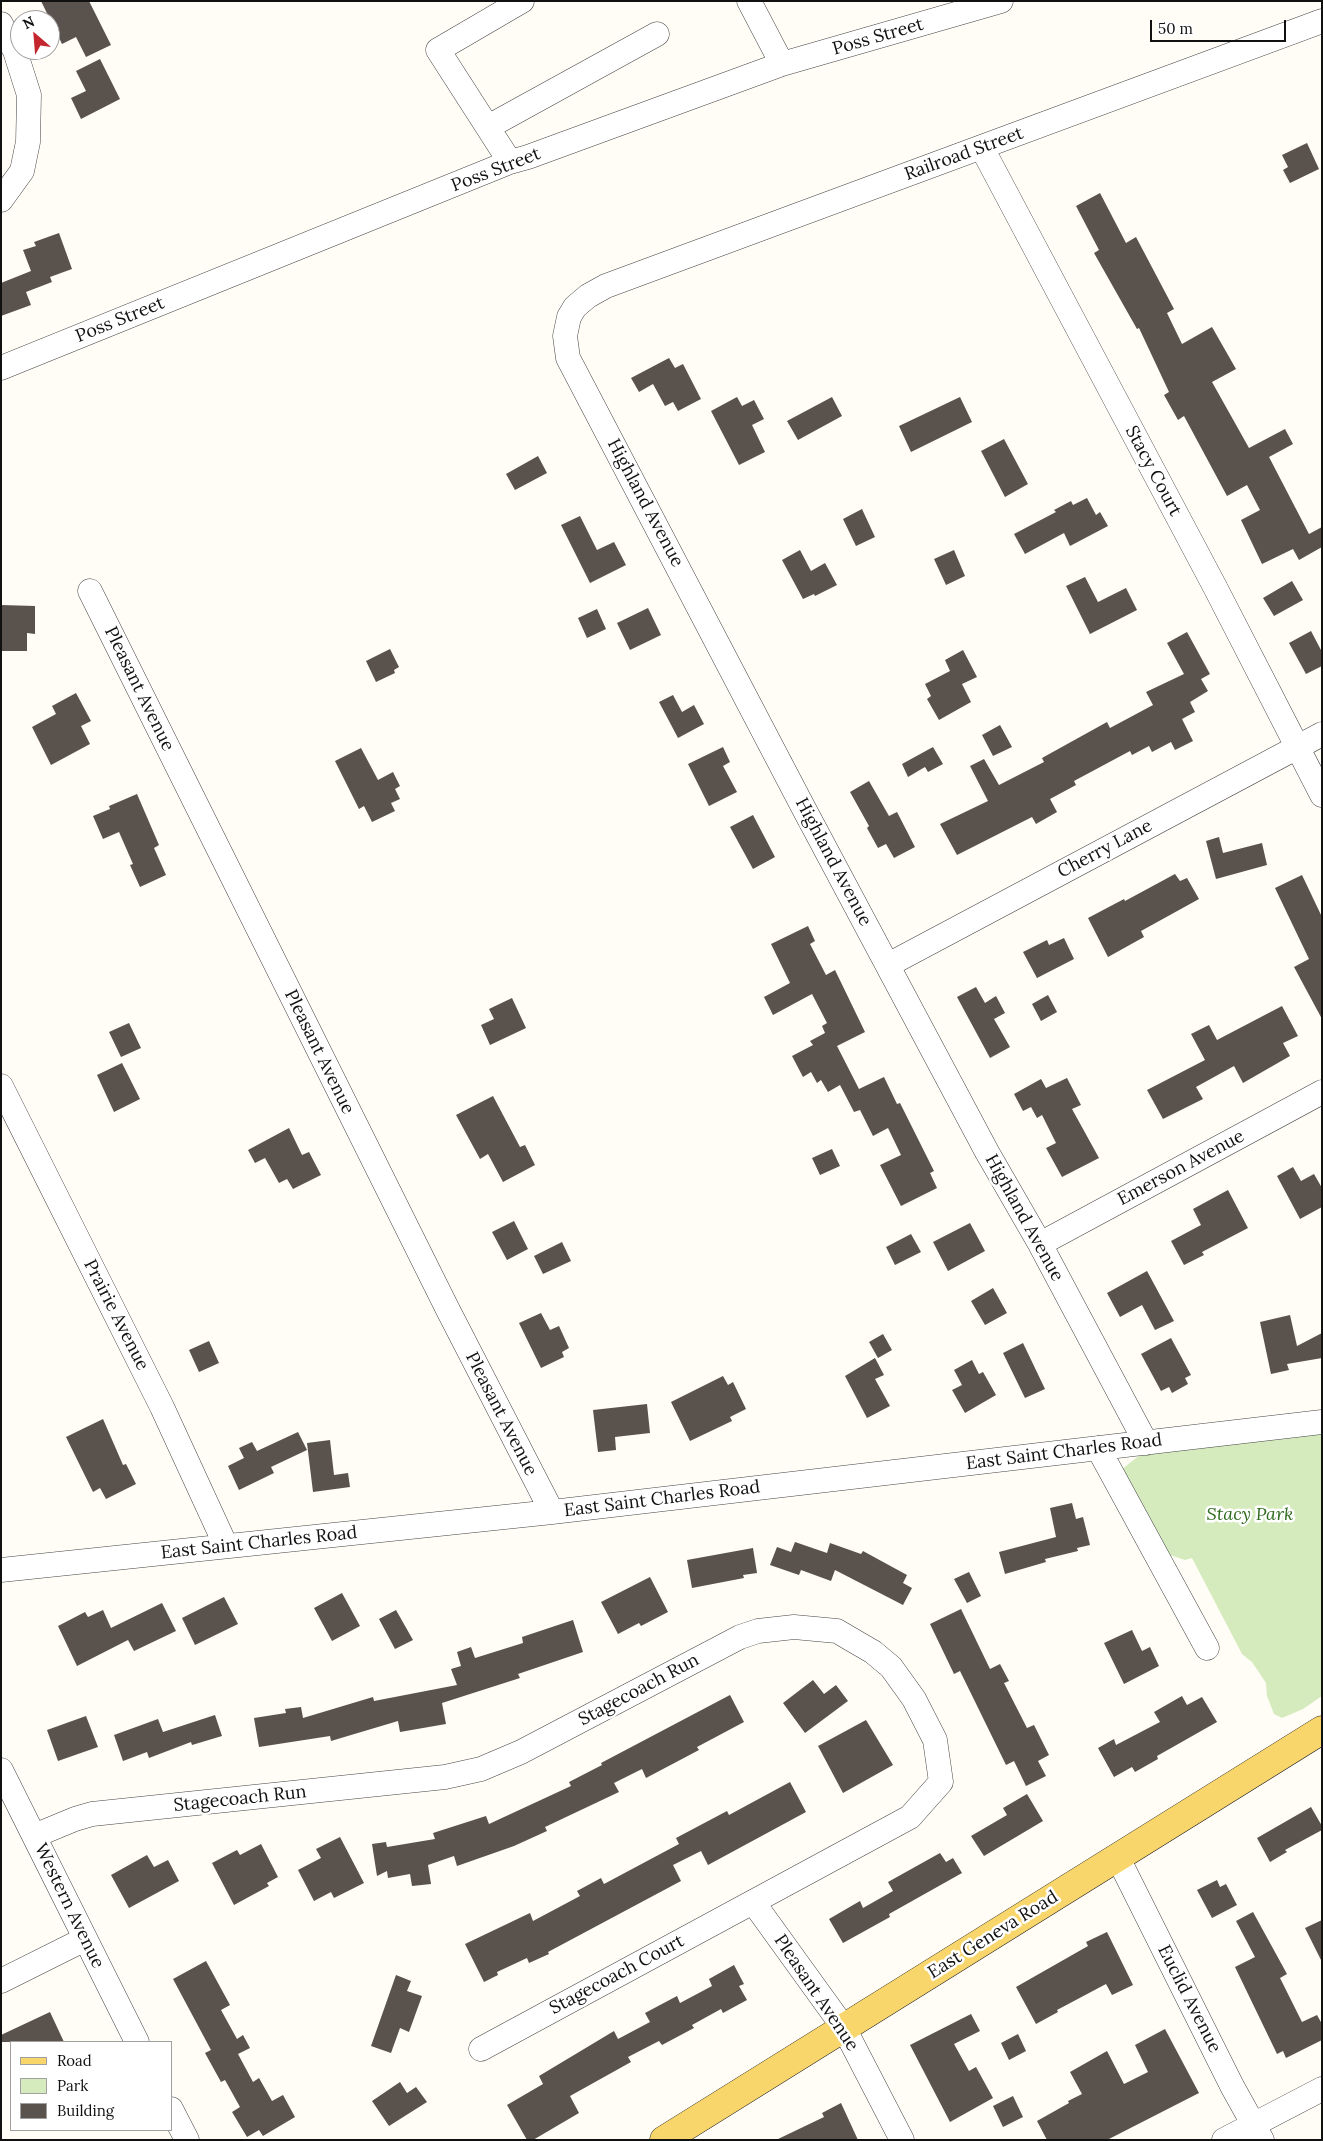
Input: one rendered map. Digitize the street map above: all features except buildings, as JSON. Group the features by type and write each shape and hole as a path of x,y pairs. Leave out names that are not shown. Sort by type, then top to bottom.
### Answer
{"main road":[{"name":"East Geneva Road","path":"664,2140 1322,1730"}],"street":[{"path":"510,162 438,50 522,1"},
{"path":"749,1 782,64"},
{"name":"Poss Street","path":"1,368 510,162 782,64 1001,1"},
{"name":"Railroad Street","path":"606,286 1322,21"},
{"path":"1,24 15,51 29,95 28,142 22,172 1,200"},
{"path":"488,127 657,34"},
{"name":"Stacy Court","path":"982,148 1215,588 1296,748 1322,795"},
{"name":"Highland Avenue","path":"606,286 588,296 575,307 569,317 565,336 568,358 987,1152 1040,1244 1146,1443"},
{"name":"Pleasant Avenue","path":"90,591 446,1308 552,1512"},
{"name":"Cherry Lane","path":"888,965 1322,734"},
{"name":"Prairie Avenue","path":"1,1086 162,1407 226,1546"},
{"name":"Emerson Avenue","path":"1040,1244 1322,1092"},
{"name":"East Saint Charles Road","path":"1,1570 552,1512 1322,1422"},
{"path":"1098,1448 1207,1648"},
{"name":"Stagecoach Run","path":"34,1836 92,1814 446,1777 481,1769 522,1752 740,1637 758,1631 794,1626 837,1631 873,1652 891,1667 902,1680 935,1740 941,1782 910,1817 753,1902"},
{"name":"Western Avenue","path":"1,1770 136,2041"},
{"name":"Euclid Avenue","path":"1118,1858 1258,2132"},
{"name":"Pleasant Avenue","path":"753,1902 844,2028 902,2140"},
{"name":"Stagecoach Court","path":"481,2049 753,1902"},
{"path":"1,1981 85,1939"},
{"path":"1224,2140 1258,2132 1322,2089"},
{"path":"172,2111 187,2140"}],"green space":[{"name":"Stacy Park","path":"1322,1434 1322,1696 1303,1709 1282,1718 1274,1714 1267,1696 1266,1683 1252,1662 1242,1654 1192,1558 1185,1560 1164,1553 1122,1469 1140,1455"}]}
